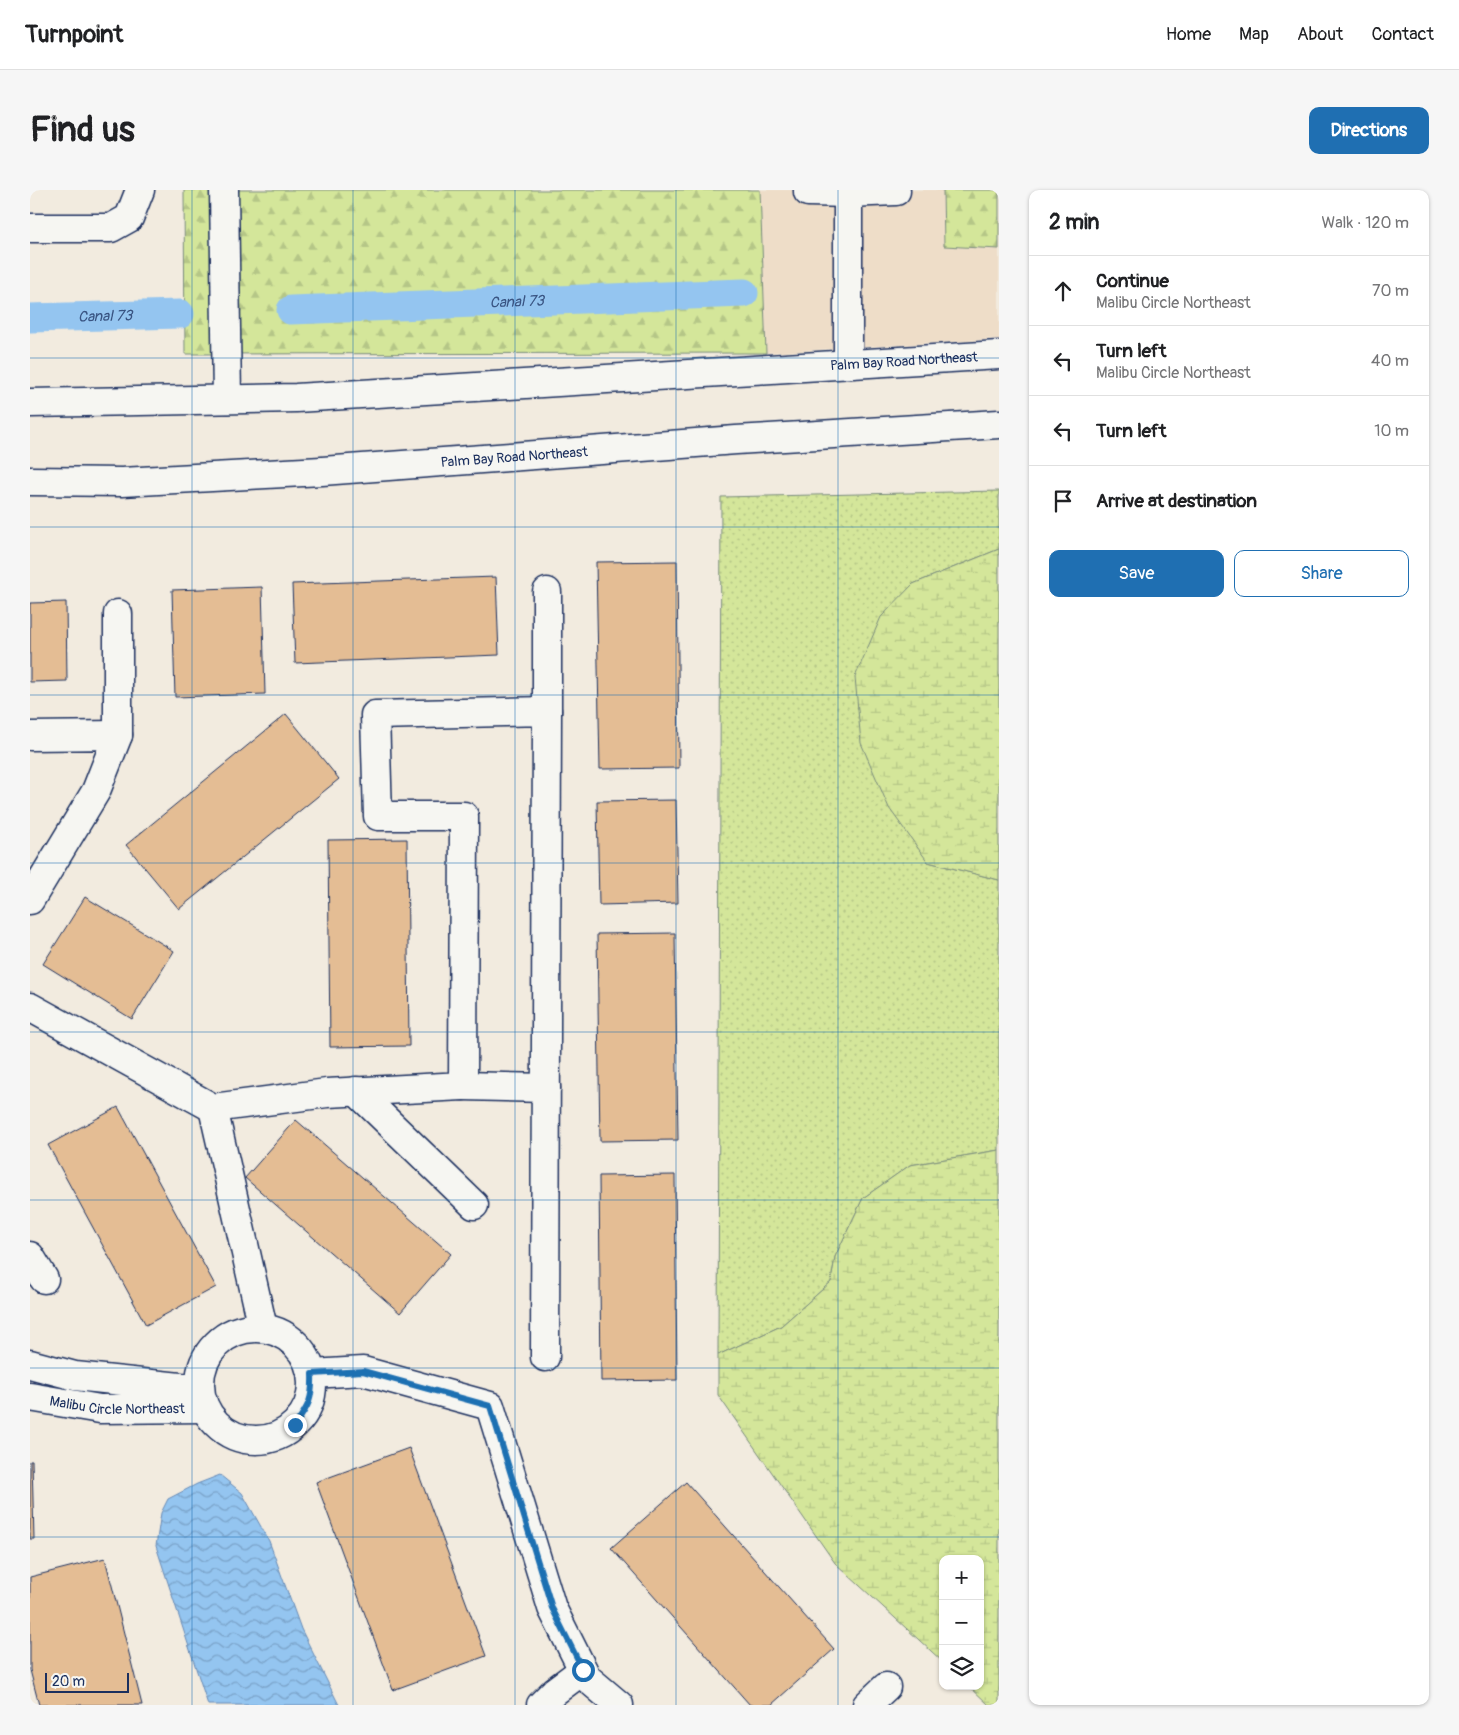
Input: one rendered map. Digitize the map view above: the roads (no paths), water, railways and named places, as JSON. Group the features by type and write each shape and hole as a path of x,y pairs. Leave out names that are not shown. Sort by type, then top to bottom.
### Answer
{"main road":[{"path":"30,228 111,228 129,218 140,190"},
{"path":"224,190 227,399"},
{"path":"808,190 808,192 848,193 896,192 896,190"},
{"path":"848,193 848,364"},
{"name":"Palm Bay Road Northeast","path":"30,403 306,397 999,355"},
{"name":"Palm Bay Road Northeast","path":"30,481 122,482 322,471 736,440 999,424"},
{"path":"545,1357 547,592"},
{"path":"30,900 96,791 118,735 118,614"},
{"path":"463,1086 464,816 378,816 375,715 547,711"},
{"path":"30,736 118,735"},
{"path":"30,1007 213,1108 327,1093 463,1086 546,1088"},
{"path":"356,1092 474,1205"},
{"path":"213,1108 263,1328"},
{"path":"30,1256 44,1279"},
{"path":"252,1327 263,1328 284,1335 299,1347 310,1365 312,1374 312,1392 306,1410 295,1425 278,1437 260,1441 235,1437 219,1428 201,1398 200,1375 213,1346 231,1333 252,1327"},
{"name":"Malibu Circle Northeast","path":"30,1364 74,1376 201,1398"},
{"path":"312,1374 363,1371 490,1406 552,1608 587,1678 619,1705"},
{"name":"Malibu Circle Northeast","path":"30,1397 100,1409 201,1398"},
{"path":"541,1705 555,1691 583,1670"}],"water":[{"path":"220,1475 242,1493 269,1541 301,1629 339,1705 208,1705 156,1546 161,1513 168,1499"}],"waterway":[{"name":"Canal 73","path":"291,310 744,293"},
{"name":"Canal 73","path":"30,318 180,314"}]}
